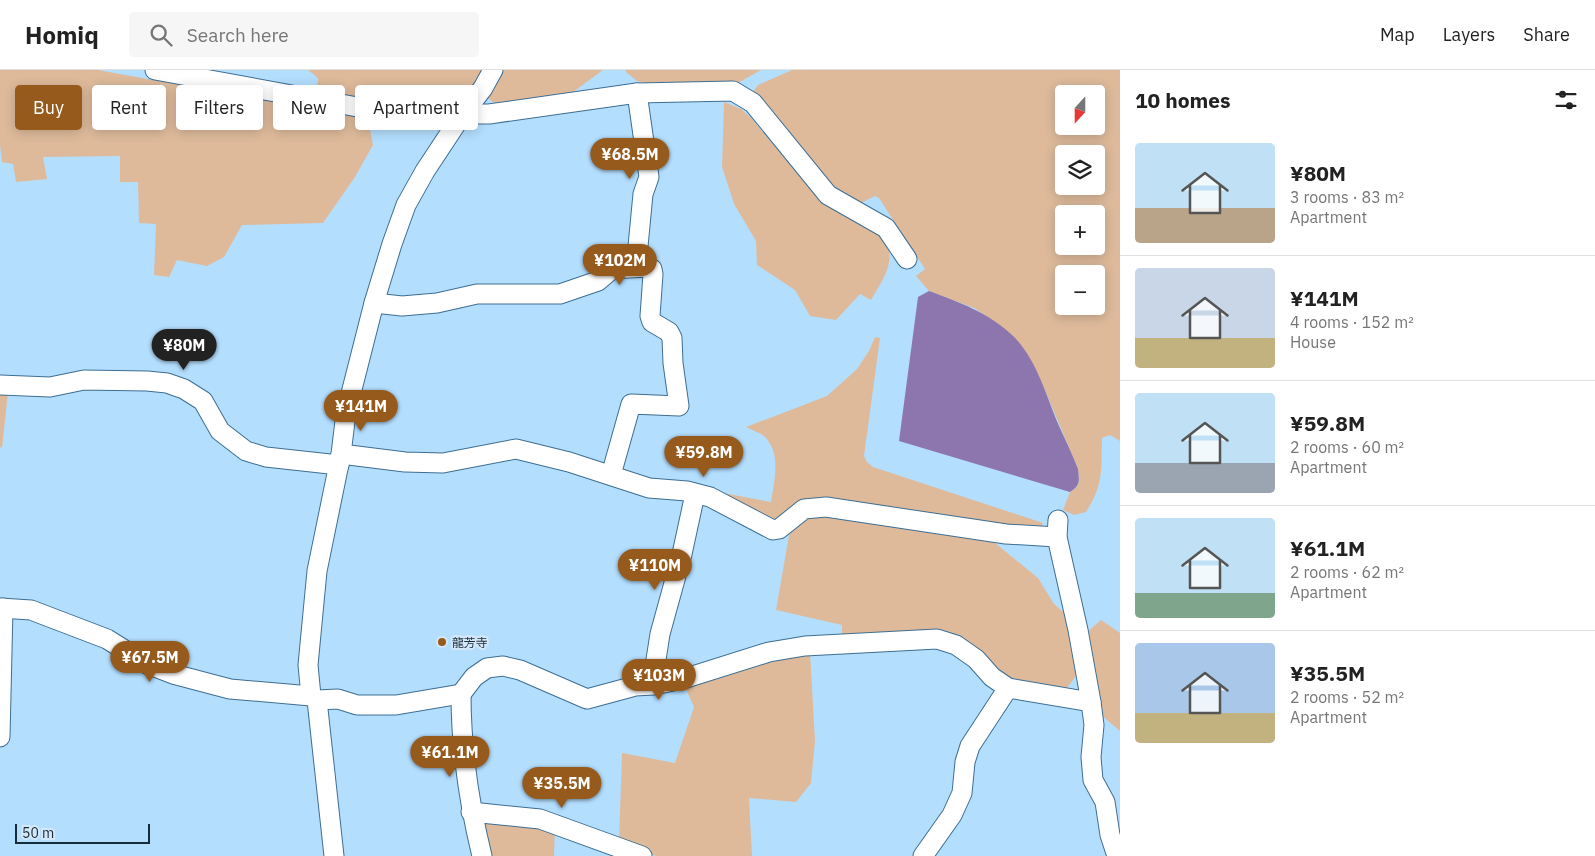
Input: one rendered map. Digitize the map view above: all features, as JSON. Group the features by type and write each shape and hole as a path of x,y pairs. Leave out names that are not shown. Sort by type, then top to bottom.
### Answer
{"street":[{"path":"155,70 355,107"},
{"path":"478,95 493,70"},
{"path":"478,115 636,92 733,91 753,103 828,195 886,228 906,260"},
{"path":"636,92 649,177 643,194 636,267"},
{"path":"334,856 308,665 317,571 340,459 346,413 374,304 392,244 406,205 453,130"},
{"path":"374,304 402,306 437,303 477,294 560,294 598,281 612,269 636,267 652,269 650,316 652,322 669,332 672,338 679,406 631,404 611,475"},
{"path":"0,385 50,387 84,380 166,383 184,389 202,401 220,431 246,451 266,457 443,463 516,450 569,462 650,488 710,498 773,530 779,529 804,510 826,507 1006,534 1057,528 1091,702 1094,725 1091,757 1093,780 1105,802 1110,835 1116,856"},
{"path":"662,683 655,666 660,634 682,554 695,494"},
{"path":"0,736 1,608 31,610 107,639 147,664 173,674 230,689 338,699 357,705 396,705 461,694"},
{"path":"482,856 471,812 461,721 461,694 474,677 487,668 503,666 520,670 587,699 635,686 683,678 769,652 805,646 937,640 956,645 976,659 992,677 1008,688 1091,702"},
{"path":"922,856 952,815 962,793 965,762 970,746 1008,688"},
{"path":"471,812 540,819 642,856"}],"shaded area":[{"path":"0,70 98,70 181,85 176,85 176,130 263,130 263,100 273,102 273,130 345,130 345,115 355,117 355,130 370,130 373,145 355,177 323,223 242,225 224,257 207,266 177,260 169,277 154,275 156,224 139,223 138,182 120,182 120,156 43,157 47,179 16,182 13,164 2,162 0,145"},
{"path":"308,70 483,70 474,85 355,85 355,99 345,97 345,85 318,85 318,78"},
{"path":"503,70 603,70 569,95 494,103 484,95"},
{"path":"626,70 761,70 738,83 653,85 637,81"},
{"path":"792,70 1120,70 1120,441 1110,435 1102,438 1099,485 1086,512 1074,515 1063,510 1070,492 1077,487 1079,481 1078,469 1041,381 995,322 974,308 929,291 916,276 925,269 879,198 875,196 861,203 835,191 753,92 758,85"},
{"path":"724,102 741,109 751,118 813,192 825,203 877,232 884,241 890,258 881,283 871,300 860,294 836,320 810,316 795,290 757,265 756,241 734,204 722,167"},
{"path":"929,291 984,314 1003,327 1021,345 1040,378 1078,469 1078,482 1076,487 1070,492 899,441 918,297"},
{"path":"875,337 880,338 864,456 867,462 873,467 1043,523 1040,531 827,502 776,526 718,492 771,502 775,476 773,451 770,443 764,436 746,427 827,396 857,369 869,351"},
{"path":"0,391 8,392 2,448 0,447"},
{"path":"827,512 995,543 1038,578 1054,604 1069,617 1079,672 1064,692 1005,676 961,638 842,635 842,625 776,610 791,524 806,514"},
{"path":"1101,620 1120,633 1120,731 1100,714 1085,634"},
{"path":"810,652 815,741 811,783 796,802 749,798 752,856 656,856 619,842 622,753 675,763 694,707 685,687 771,660"},
{"path":"480,820 555,828 554,856 486,856"}],"place":[{"name":"龍芳寺","path":"442,642"}]}
